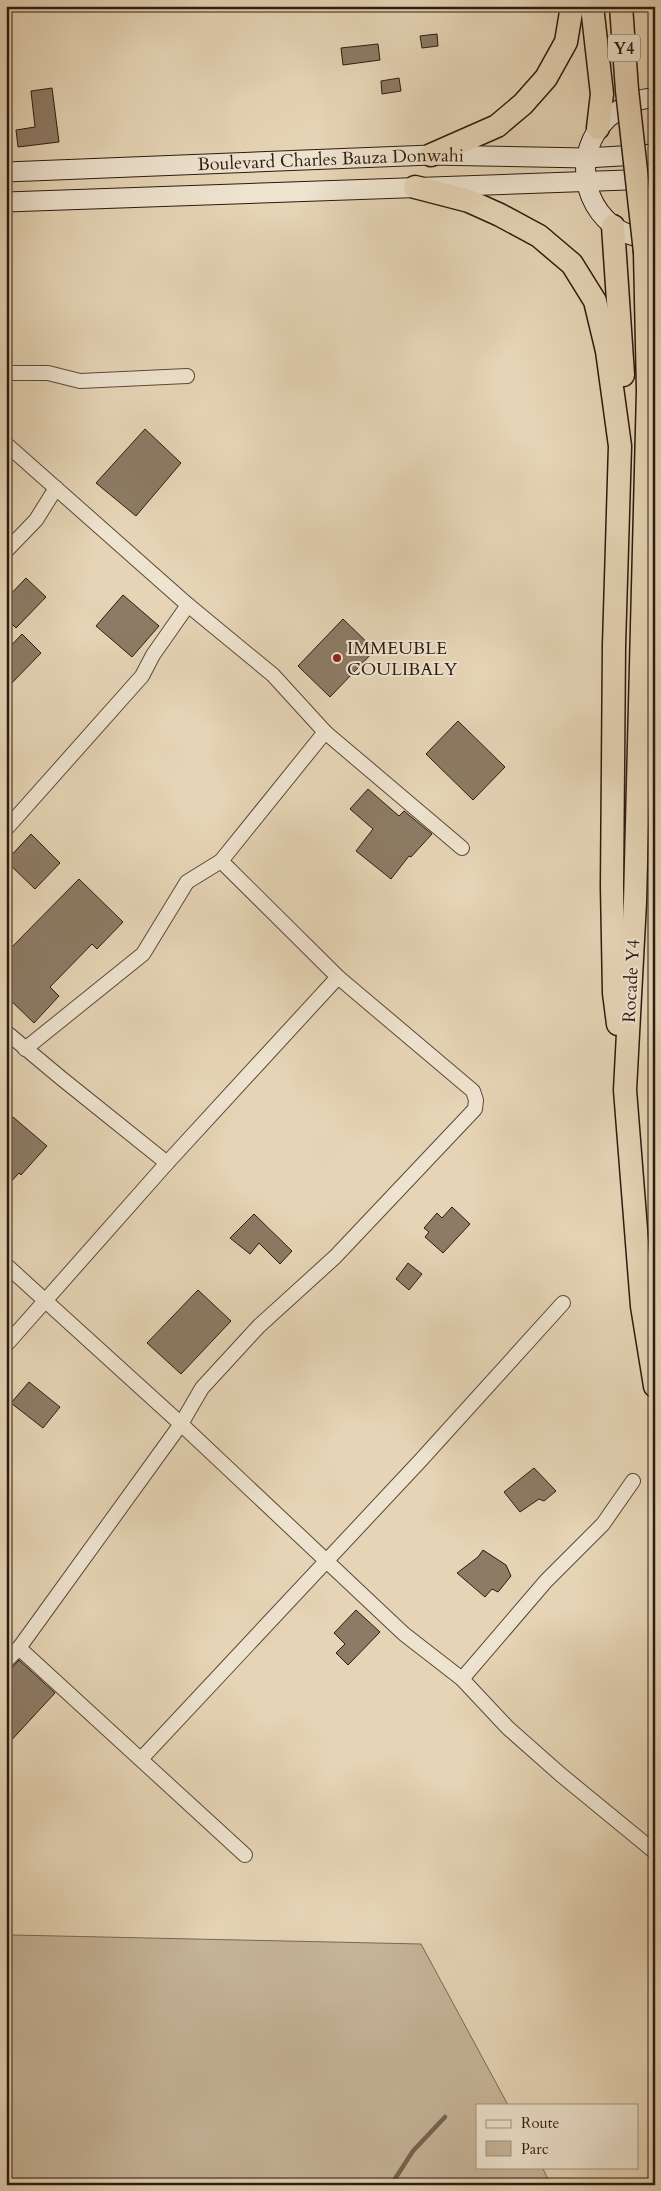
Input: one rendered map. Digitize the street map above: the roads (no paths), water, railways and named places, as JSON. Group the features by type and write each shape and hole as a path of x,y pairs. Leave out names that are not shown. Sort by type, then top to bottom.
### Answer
{"highway":[{"path":"431,155 496,126 523,104 546,78 566,42 572,6"},
{"path":"592,6 602,94 598,128"},
{"name":"Rocade Y4","path":"621,6 628,90 650,246 635,902 625,1090 642,1306 655,1386"},
{"path":"415,188 469,201 500,214 539,236 572,264 595,301 607,351 620,446"},
{"path":"613,226 623,366 614,645 612,886 614,993 625,1090"}],"main road":[{"path":"650,246 613,226 600,214 591,199 586,182 586,158 590,142 598,128 612,113 630,103 655,98"},
{"name":"Boulevard Charles Bauza Donwahi","path":"6,172 431,155 586,158 655,154"},
{"name":"Boulevard Charles Bauza Donwahi","path":"6,202 655,178"}],"street":[{"path":"6,373 48,373 80,381 187,376"},
{"path":"6,444 188,606 273,675 325,732 462,848"},
{"path":"6,551 36,520 56,488"},
{"path":"6,829 142,676 153,656 188,606"},
{"path":"25,1049 143,954 187,882 220,861 325,732"},
{"path":"6,1661 19,1648 181,1424 202,1388 259,1326 335,1257 475,1108 476,1100 473,1091 338,977 220,861"},
{"path":"6,1345 167,1163 338,977"},
{"path":"6,1032 167,1163"},
{"path":"6,1265 181,1424 404,1634 462,1679 508,1728 655,1852"},
{"path":"140,1759 326,1562 563,1304"},
{"path":"462,1679 546,1580 603,1524 634,1481"},
{"path":"19,1648 245,1856"}],"waterway":[{"path":"391,2185 413,2151 445,2117"}],"place":[{"name":"IMMEUBLE COULIBALY","path":"337,658"}]}
